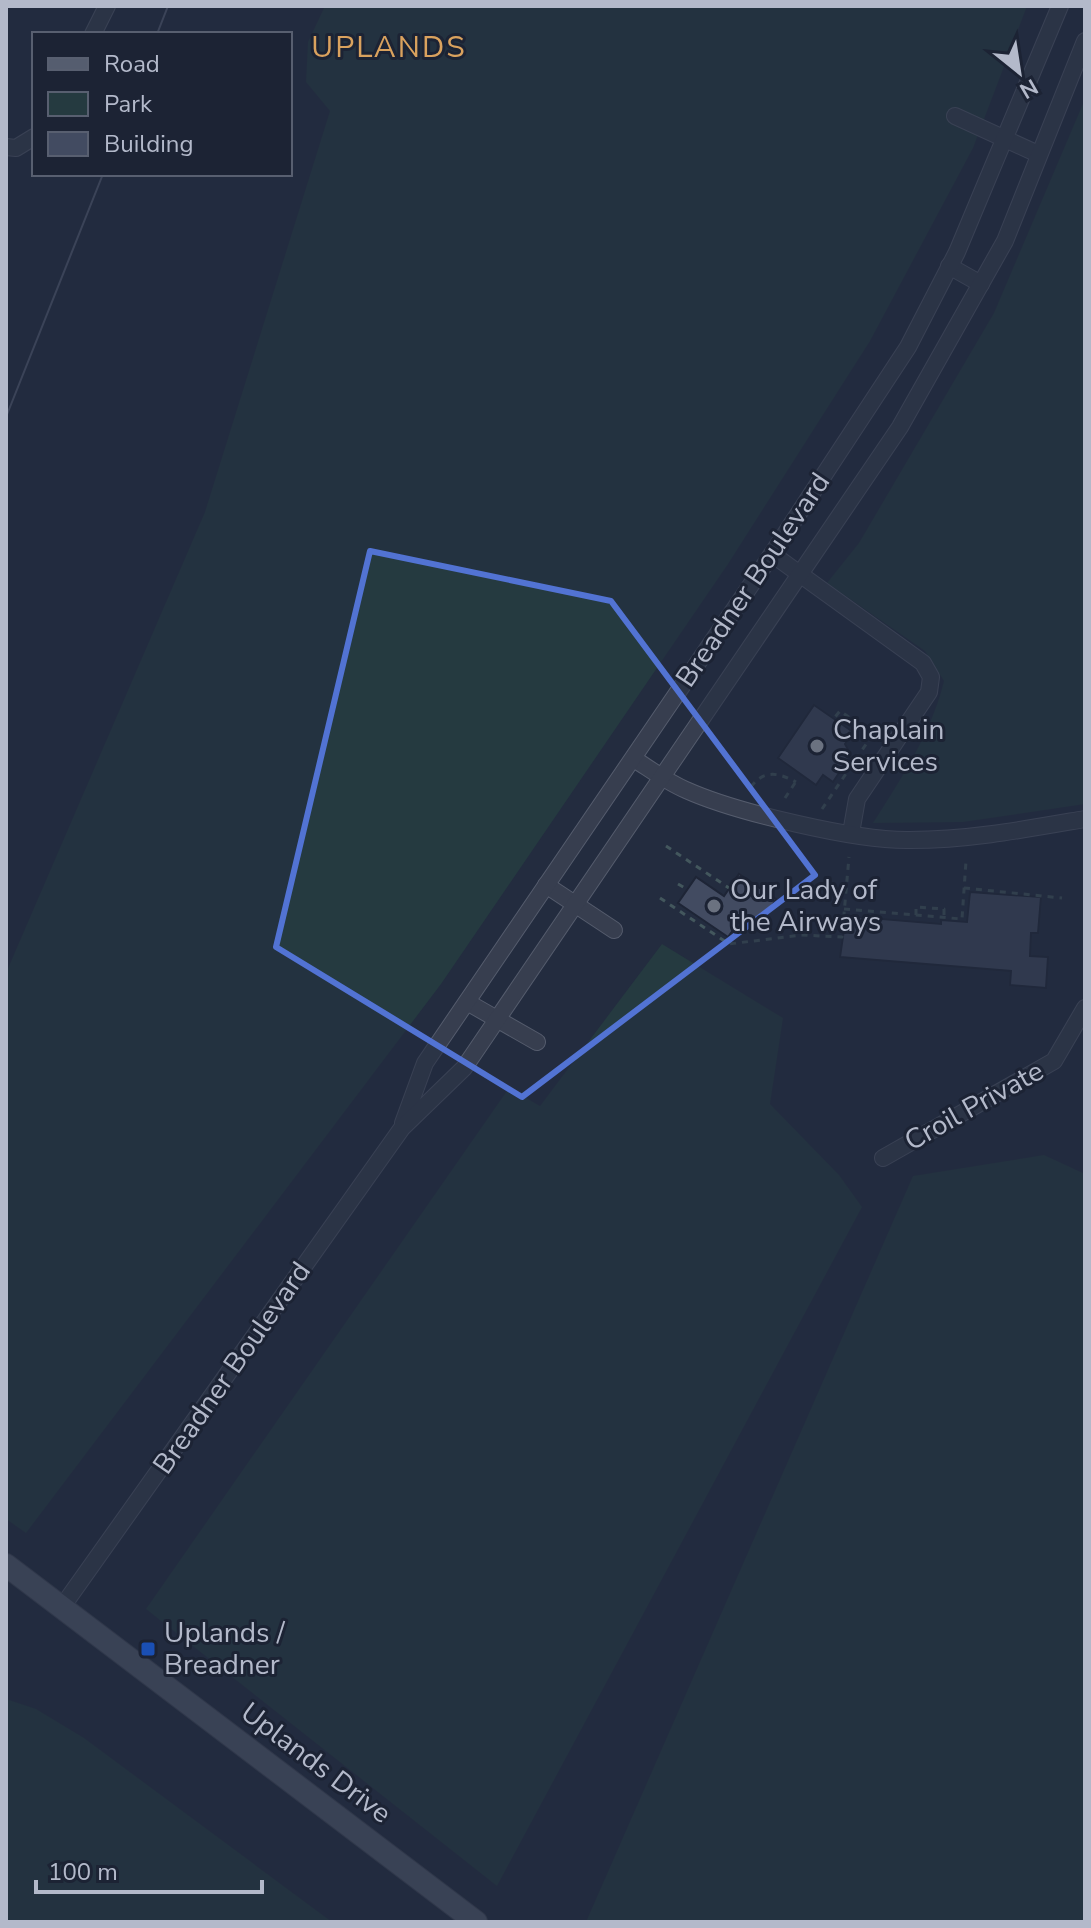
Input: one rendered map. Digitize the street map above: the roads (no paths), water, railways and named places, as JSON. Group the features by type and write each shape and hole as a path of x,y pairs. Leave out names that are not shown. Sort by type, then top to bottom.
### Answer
{"main road":[{"name":"Uplands Drive","path":"6,1565 476,1922"}],"street":[{"path":"94,32 107,6"},
{"name":"Breadner Boulevard","path":"402,1128 425,1063 634,759 908,347 949,266 1006,139 1060,6"},
{"name":"Breadner Boulevard","path":"62,1607 402,1128 464,1068 900,427 1005,241 1085,41"},
{"path":"955,116 1038,154"},
{"path":"6,147 16,148 32,138"},
{"path":"949,266 981,284"},
{"path":"772,554 923,663 931,677 929,692 857,799 851,833"},
{"path":"634,759 687,791 732,807 851,833 907,841 977,837 1085,819"},
{"path":"546,885 614,930"},
{"path":"467,1002 537,1042"},
{"name":"Croil Private","path":"883,1158 1054,1061 1085,1008"}],"tram line":[{"path":"158,32 168,6"},
{"path":"6,417 102,176"}],"place":[{"name":"Chaplain Services","path":"817,746"},
{"name":"Our Lady of the Airways","path":"714,906"},
{"name":"Uplands / Breadner","path":"148,1649"}],"district":[{"name":"UPLANDS","path":"389,47"}]}
